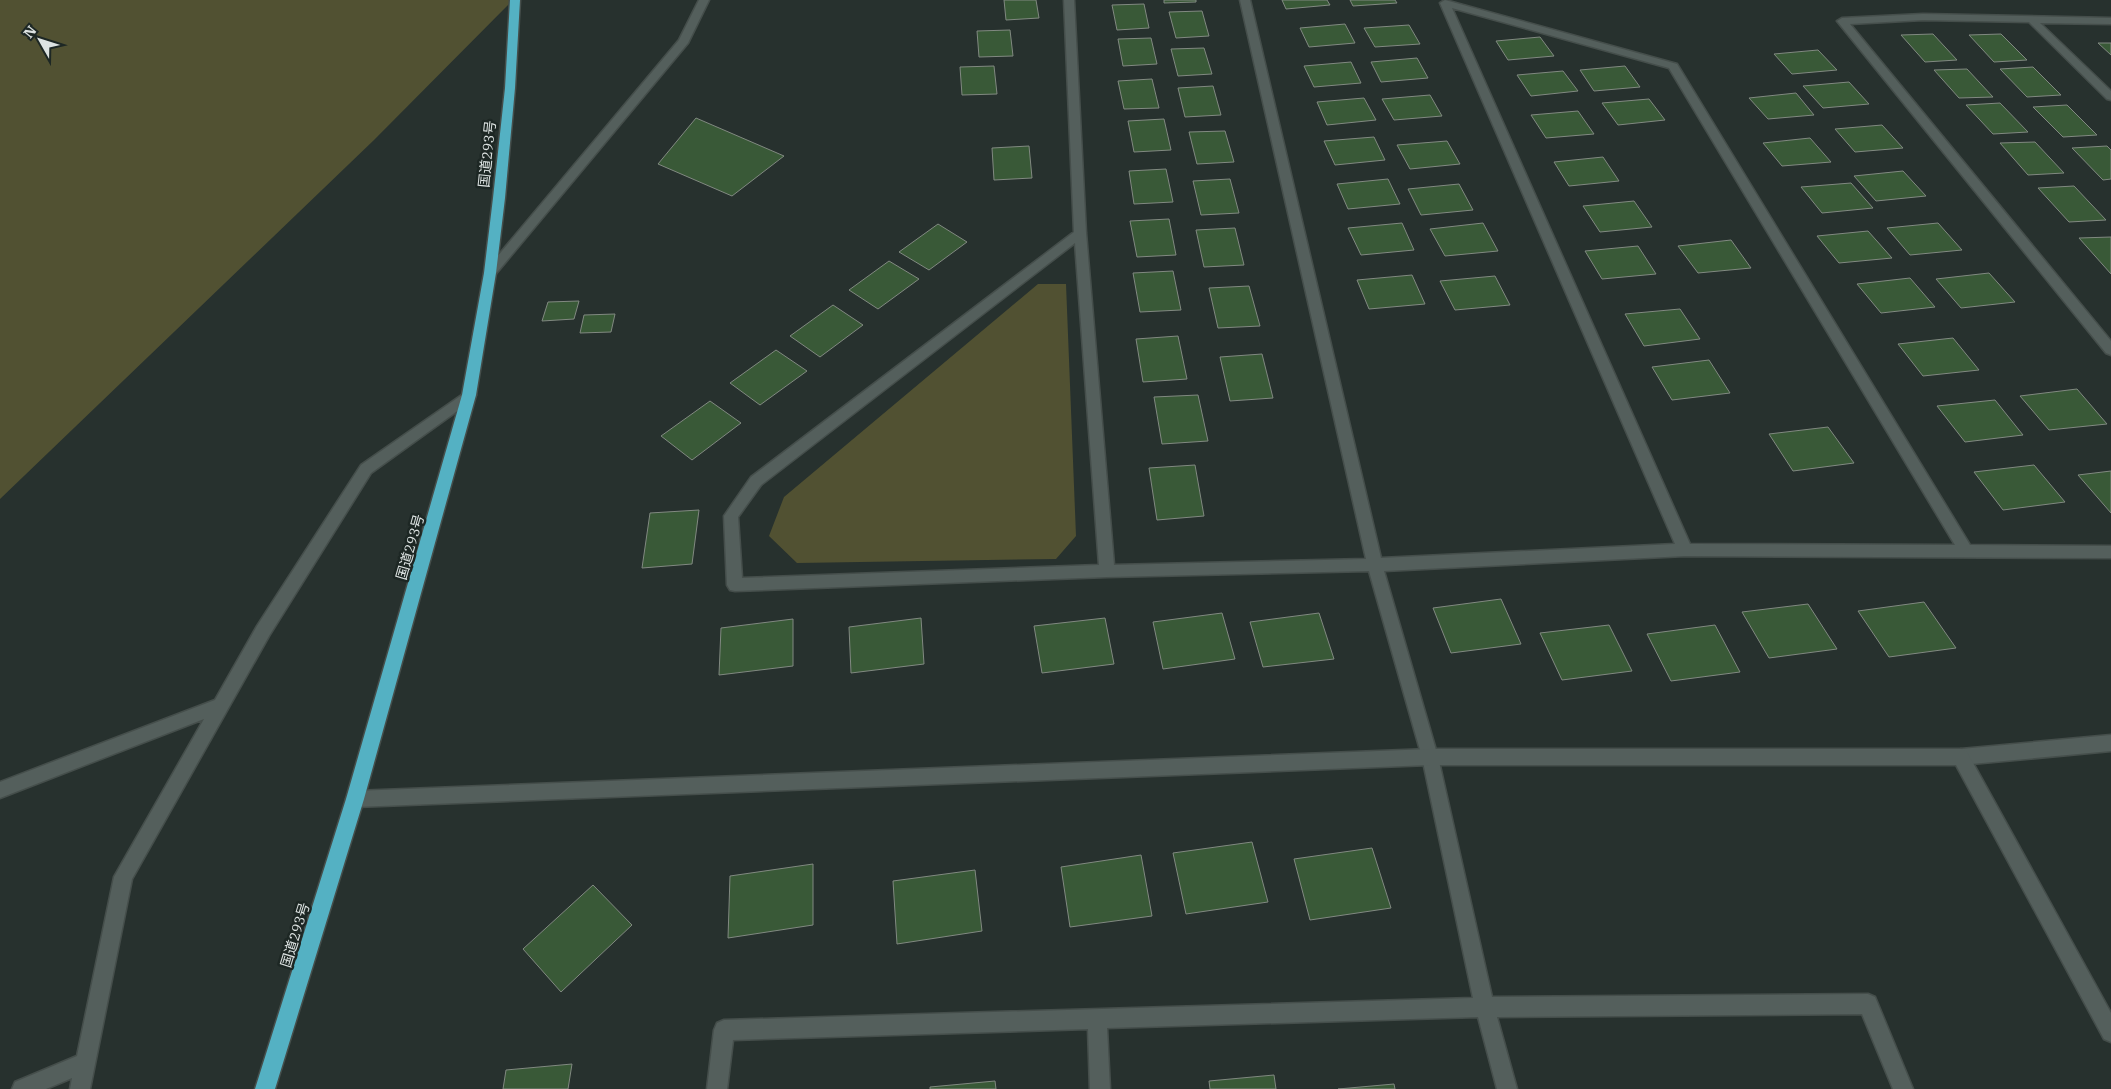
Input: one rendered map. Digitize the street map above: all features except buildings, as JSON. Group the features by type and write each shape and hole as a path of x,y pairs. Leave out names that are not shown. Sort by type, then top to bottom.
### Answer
{"highway":[{"name":"国道293号","path":"265,1089 355,799 469,395 490,273 510,88 514,0"}],"street":[{"path":"490,273 684,41 704,0"},
{"path":"1069,0 1080,233 1107,571"},
{"path":"1245,0 1375,565 1430,757 1485,1007 1507,1089"},
{"path":"1685,550 1445,3 1673,66 1966,551"},
{"path":"2111,22 1923,17 1842,21 2111,350"},
{"path":"2032,20 2111,97"},
{"path":"1080,233 756,481 731,516 735,585 1107,571 1375,565 1685,550 2111,552"},
{"path":"80,1089 123,877 263,631 366,469 469,395"},
{"path":"0,790 221,705"},
{"path":"355,799 1430,757 1961,757 2111,743"},
{"path":"1961,757 2111,1032"},
{"path":"717,1089 724,1030 1485,1007 1868,1004 1903,1089"},
{"path":"1097,1018 1100,1089"},
{"path":"22,1089 85,1063"}],"shaded area":[{"path":"0,0 513,0 374,140 0,499"},
{"path":"1038,284 1066,284 1076,536 1056,559 797,563 769,536 784,497"}]}
